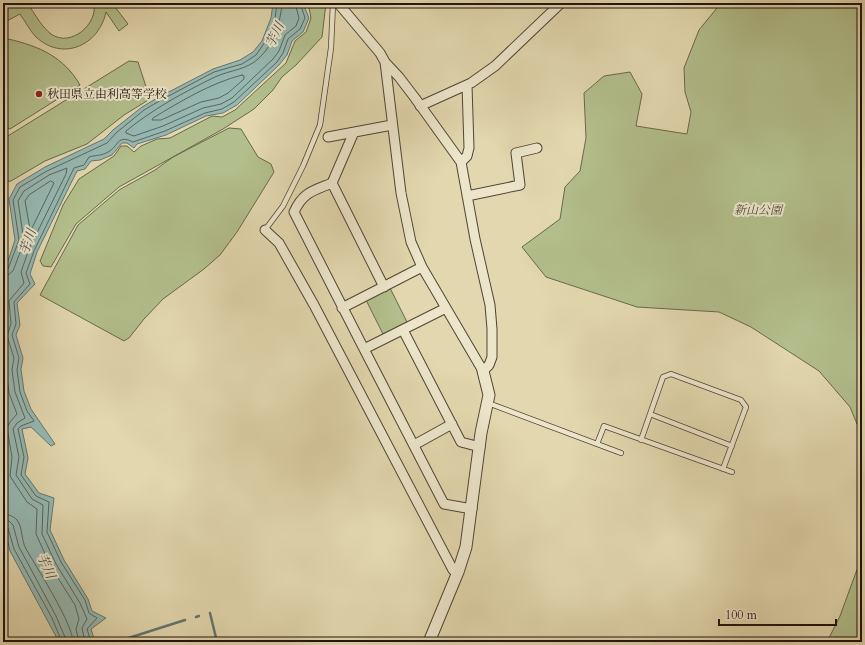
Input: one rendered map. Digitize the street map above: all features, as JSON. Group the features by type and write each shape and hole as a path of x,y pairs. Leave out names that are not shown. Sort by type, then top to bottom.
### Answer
{"street":[{"path":"338,3 380,53 385,62 399,76 461,162 487,291 492,329 492,357 489,365 483,371"},
{"path":"420,106 467,85 495,66 561,3"},
{"path":"385,62 406,227 422,267 483,371 489,395 466,547 458,572 429,642"},
{"path":"461,162 467,156 468,148 467,85"},
{"path":"328,137 392,125"},
{"path":"354,132 332,183 306,195 299,200 294,212 444,504 472,509"},
{"path":"467,196 520,186 516,152 537,148"},
{"path":"332,183 384,287"},
{"path":"265,230 278,243 310,298 453,570 458,572"},
{"path":"342,308 422,267"},
{"path":"364,349 446,308"},
{"path":"403,330 461,442 480,448"},
{"path":"414,445 452,424"}],"lane":[{"path":"265,230 283,206 303,166 320,125 331,48 333,3"},
{"path":"641,440 663,378 671,374 741,400 746,407 723,469"},
{"path":"488,403 621,453"},
{"path":"650,414 732,446"},
{"path":"597,444 604,426 732,472"}],"green space":[{"path":"3,3 35,3 30,7 39,21 51,34 59,38 67,38 82,32 92,19 94,3 112,3 128,24 119,31 106,12 102,24 88,41 68,49 57,48 46,44 36,37 20,14 3,23"},
{"path":"308,3 326,3 322,37 296,65 282,77 273,90 254,109 223,129 119,187 76,224 51,267 43,266 40,261 63,205 79,179 114,156 121,146 127,146 134,152 141,146 157,139 170,138 212,116 222,117 235,110 286,63 295,41 306,32 311,18"},
{"name":"新山公園","path":"721,3 862,3 862,436 850,407 819,371 751,327 719,312 637,307 546,277 522,247 560,219 565,187 580,171 586,138 584,93 604,76 630,72 642,94 636,126 687,134 691,112 685,92 684,68 699,30"},
{"path":"8,39 30,45 50,54 74,75 80,85 10,129 3,127 3,40"},
{"path":"129,61 138,62 150,99 124,115 87,144 45,161 11,181 3,182 3,139"},
{"path":"229,128 241,129 258,157 271,164 274,172 237,232 220,255 204,269 163,299 129,338 124,341 40,295 78,225 119,190 155,170 173,157"},
{"path":"390,288 407,322 383,334 366,300"},
{"path":"862,556 862,642 827,642 840,616"}],"water":[{"name":"芋川","path":"273,3 303,3 309,18 303,32 292,41 287,55 279,65 237,105 223,113 206,116 166,135 137,144 134,148 127,143 122,143 112,155 100,160 91,161 85,169 77,171 37,252 30,274 35,284 17,303 20,325 16,335 23,358 21,369 24,391 31,409 55,444 51,446 31,427 22,429 28,458 25,474 39,493 54,498 50,530 64,560 88,599 92,611 106,618 91,629 95,642 59,642 10,551 3,522 3,276 15,240 9,199 17,184 45,167 104,139 142,107 213,69 240,60 253,52 262,41 271,18"}],"waterway":[{"path":"210,613 217,642"},
{"path":"116,642 185,620"}],"place":[{"name":"秋田県立由利高等学校","path":"39,94"}]}
